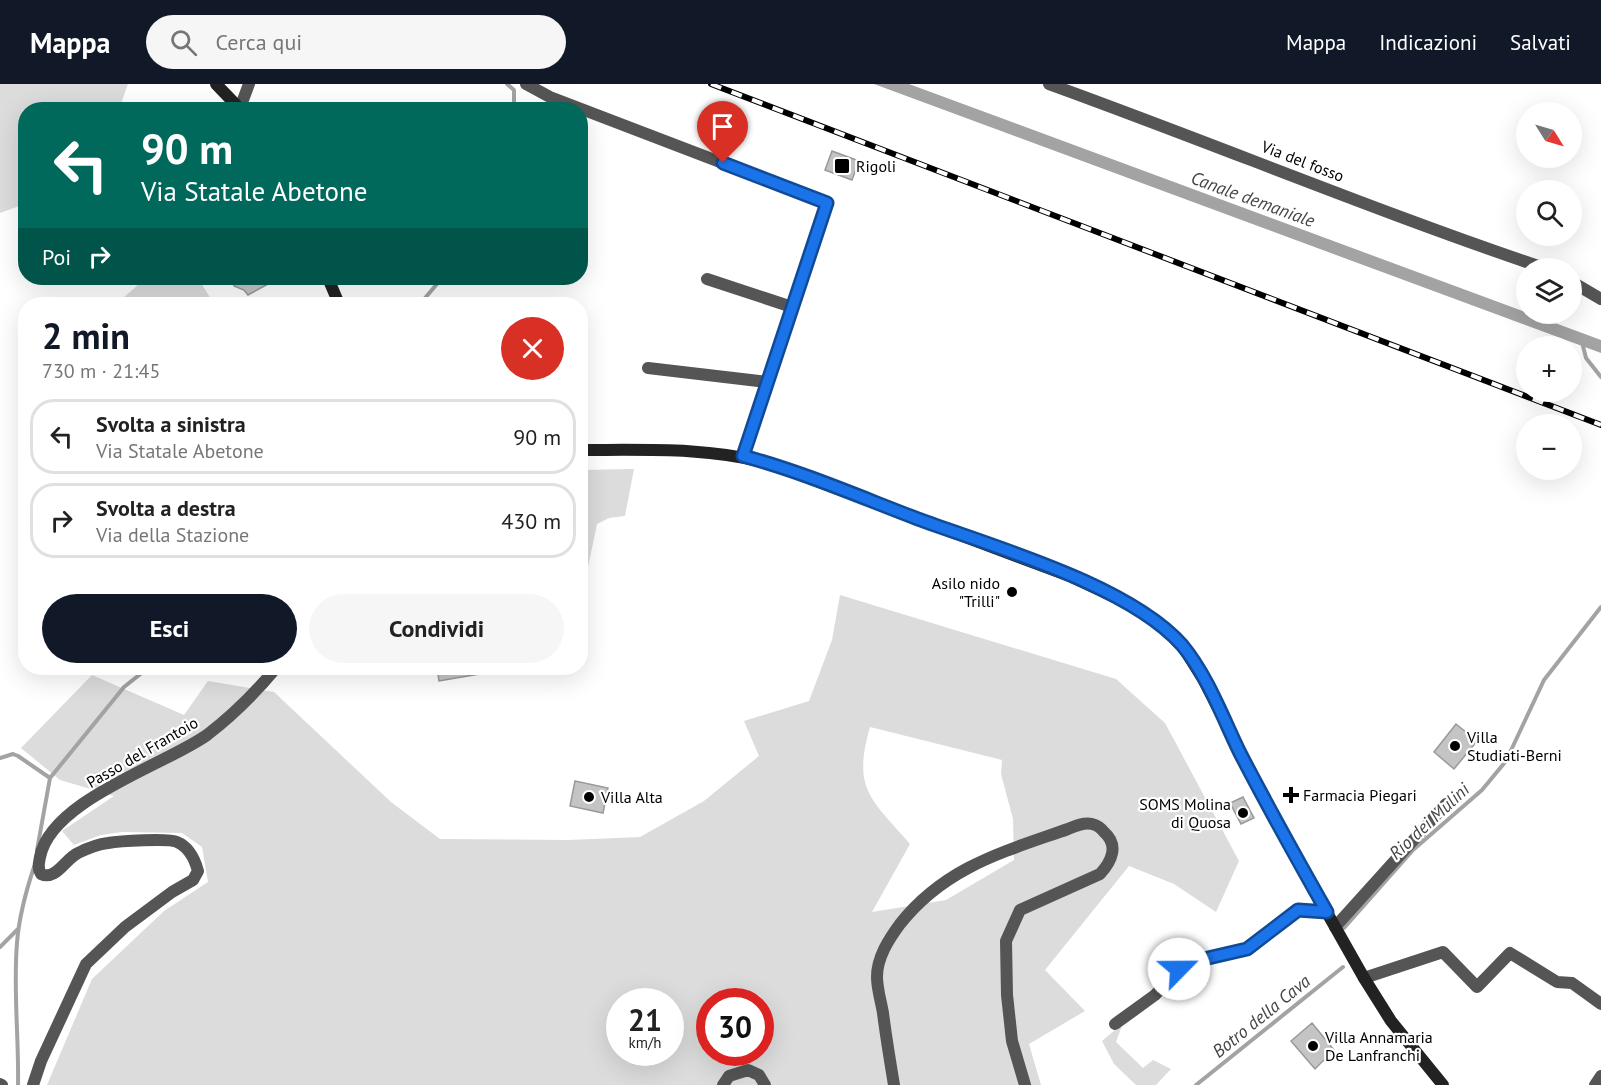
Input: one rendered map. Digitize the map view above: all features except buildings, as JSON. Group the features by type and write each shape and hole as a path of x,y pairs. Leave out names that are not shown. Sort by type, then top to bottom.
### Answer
{"main road":[{"path":"216,84 234,102"},
{"path":"588,450 698,451 743,456 788,469 1042,565 1106,593 1161,625 1183,647 1203,679 1260,791 1364,978 1391,1021 1443,1085"}],"street":[{"path":"243,102 249,84"},
{"path":"526,84 564,102"},
{"name":"Via del fosso","path":"1049,84 1163,125 1453,237 1516,258"},
{"path":"588,111 827,203 743,456"},
{"path":"707,279 792,307"},
{"path":"1582,288 1601,299"},
{"path":"648,368 767,382"},
{"name":"Passo del Frantoio","path":"33,1085 41,1061 86,964 124,927 172,892 193,880 198,871 195,858 178,842 142,841 107,843 76,854 51,876 45,876 40,874 38,868 41,849 50,834 74,811 116,783 205,736 258,689 270,675"},
{"path":"1335,927 1446,804"},
{"path":"894,1085 877,976 881,956 889,938 911,910 932,889 957,872 975,862 1080,824 1092,824 1109,836 1113,853 1110,864 1100,873 1020,910 1006,941 1012,1041 1025,1085"},
{"path":"1115,1024 1155,995 1179,969 1195,961 1247,949 1298,910 1327,912"},
{"path":"1364,978 1443,952 1477,987 1510,953 1557,981 1572,983 1601,1004"},
{"path":"723,1085 729,1076 748,1070 759,1075 765,1085"},
{"path":"1595,1085 1601,1076"}],"shaded area":[{"path":"0,84 128,84 122,102 18,102 18,207 0,213"},
{"path":"874,84 909,84 1516,309 1516,322"},
{"path":"138,285 202,285 210,297 124,297"},
{"path":"1523,324 1558,324 1601,340 1601,353 1582,346 1582,336 1555,336"},
{"path":"634,469 625,516 609,518 597,524 588,567 588,470"},
{"path":"840,595 1116,679 1165,723 1239,861 1216,912 1174,884 1129,866 1045,970 1085,1011 1029,1044 1041,1085 47,1085 92,979 164,911 208,882 202,847 182,833 122,832 101,835 74,845 62,831 114,796 60,780 21,748 92,675 184,715 208,681 274,692 391,802 440,839 569,840 640,837 704,801 759,756 744,721 809,701 832,640","holes":["870,727 1002,760 1001,774 1013,819 1014,860 946,900 872,912 910,844 875,804 864,780 865,748"]},
{"path":"1123,1023 1116,1042 1143,1068 1153,1060 1171,1069 1156,1085 1136,1085 1114,1064 1102,1041"}],"waterway":[{"path":"507,84 514,90 514,102"},
{"path":"426,297 436,285"},
{"name":"Rio dei Mulini","path":"1582,342 1586,358 1601,377"},
{"name":"Rio dei Mulini","path":"1344,928 1413,850 1482,790 1506,761 1544,680 1601,607"},
{"path":"37,850 50,778 124,687 139,675"},
{"path":"0,758 13,754 50,778"},
{"path":"18,1085 17,943 23,904 34,867"},
{"path":"0,947 18,929"},
{"name":"Botro della Cava","path":"1196,1085 1343,967"}],"railway":[{"path":"711,84 1601,425"}],"place":[{"name":"Rigoli","path":"842,166"},
{"name":"Asilo nido \"Trilli\"","path":"1012,592"},
{"name":"Villa Studiati-Berni","path":"1455,746"},
{"name":"Farmacia Piegari","path":"1291,795"},
{"name":"Villa Alta","path":"589,797"},
{"name":"SOMS Molina di Quosa","path":"1243,813"},
{"name":"Villa Annamaria De Lanfranchi","path":"1313,1046"}],"route":[{"path":"723,163 827,203 743,456 788,469 1042,565 1098,589 1151,617 1161,625 1183,647 1203,679 1287,842 1327,912 1298,910 1247,949 1195,961 1179,969"}],"water label":[{"name":"Canale demaniale","path":"1253,199"}]}
